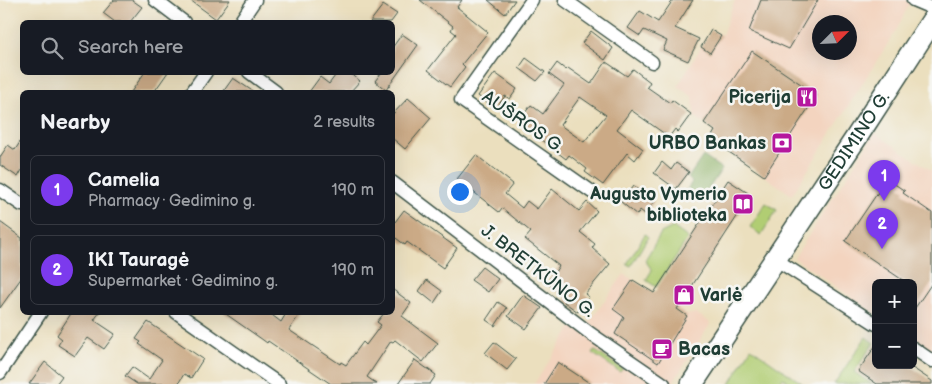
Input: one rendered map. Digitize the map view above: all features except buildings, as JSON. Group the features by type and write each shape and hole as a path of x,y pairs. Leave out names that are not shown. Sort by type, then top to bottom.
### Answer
{"main road":[{"name":"GEDIMINO G.","path":"692,384 856,138 932,20"}],"street":[{"path":"155,0 181,20"},
{"path":"241,20 255,0"},
{"name":"AUŠROS G.","path":"532,0 460,100 592,192"},
{"path":"565,0 652,62"},
{"path":"914,0 932,8"},
{"path":"193,90 204,75"},
{"path":"253,75 273,90"},
{"name":"J. BRETKŪNO G.","path":"395,184 591,334 664,384"},
{"path":"0,190 20,205"},
{"path":"775,259 872,321"},
{"path":"0,373 39,315"},
{"path":"180,315 279,384"},
{"path":"917,351 932,361"}],"shaded area":[{"path":"735,0 911,0 897,29 792,195 710,139 715,131 694,116 693,97 678,86 711,30 722,35"},
{"path":"875,133 932,171 932,352 917,343 917,279 872,279 872,311 794,258"},
{"path":"624,274 687,315 696,313 711,323 672,384 534,384 578,318 588,324"}],"green space":[{"path":"703,156 722,169 704,195 691,197 685,193 692,182 688,178"},
{"path":"766,203 777,210 761,235 750,227"},
{"path":"673,227 688,238 656,287 646,280 652,270 645,260 661,233"},
{"path":"645,234 648,237 631,266 627,264"},
{"path":"866,337 872,342 872,346 854,372 872,384 834,384"},
{"path":"751,348 803,384 792,384 783,378 779,384 730,384"},
{"path":"594,350 623,369 620,372 592,353"}],"place":[{"name":"Picerija","path":"807,97"},
{"name":"URBO Bankas","path":"782,143"},
{"name":"Camelia","path":"884,201"},
{"name":"Augusto Vymerio biblioteka","path":"743,204"},
{"name":"IKI Tauragė","path":"882,249"},
{"name":"Varlė","path":"684,295"},
{"name":"Bacas","path":"662,349"}]}
